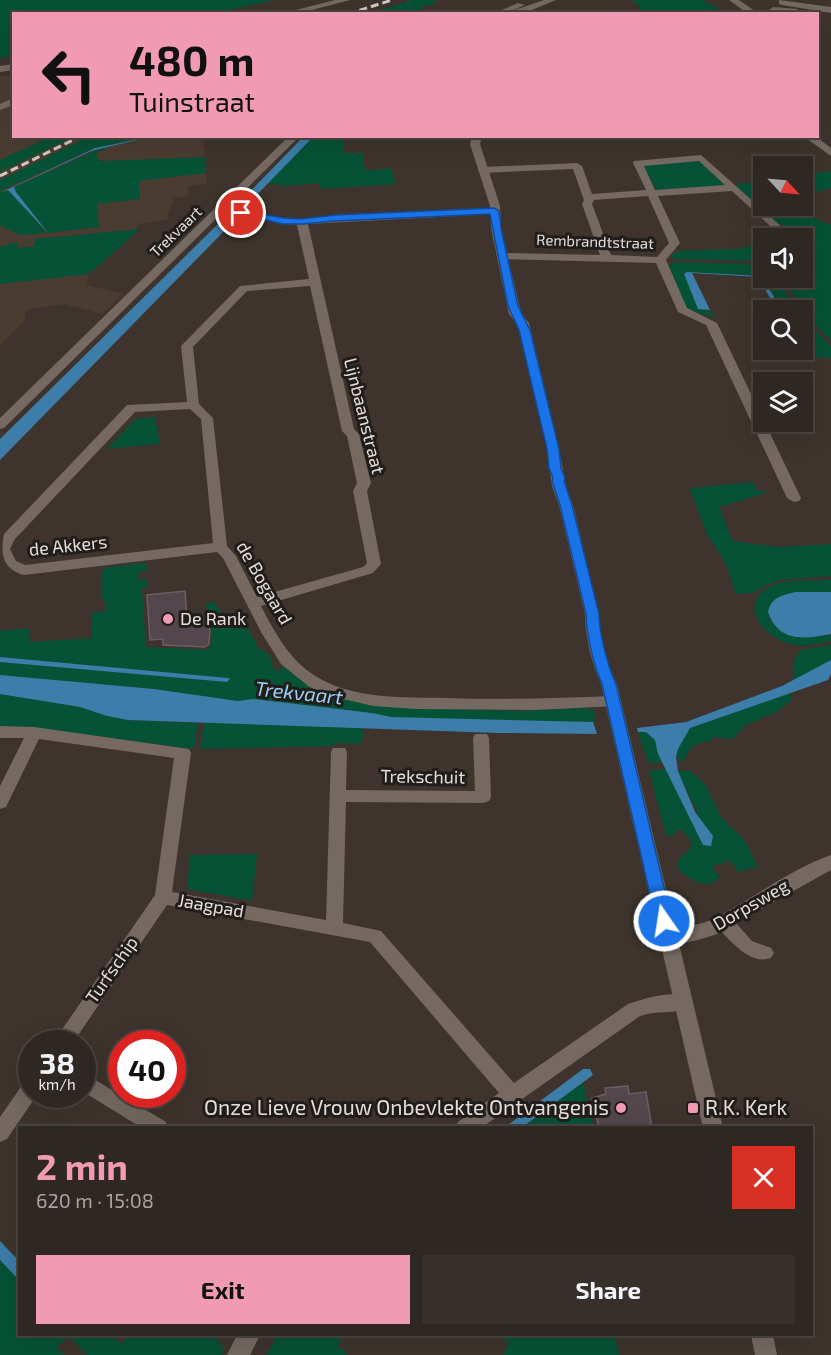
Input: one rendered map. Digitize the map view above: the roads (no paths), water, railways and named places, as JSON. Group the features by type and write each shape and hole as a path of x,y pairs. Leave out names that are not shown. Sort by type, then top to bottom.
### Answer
{"street":[{"path":"293,12 346,0"},
{"path":"502,12 536,0"},
{"path":"518,12 552,0"},
{"path":"733,0 752,12"},
{"path":"781,1 831,10"},
{"path":"771,12 781,1"},
{"path":"781,1 788,7 808,12"},
{"name":"Trekvaart","path":"0,425 293,138"},
{"path":"476,138 475,144 487,170 515,314 523,323 525,330 553,449 558,481 566,505 592,614 592,627 602,658 601,667 609,684 713,1126"},
{"path":"811,138 831,153"},
{"path":"660,260 675,243 638,163 701,158 778,228"},
{"path":"487,170 577,166 590,200 587,204 606,258"},
{"path":"588,197 733,188"},
{"path":"220,209 283,221 302,222 335,218 494,211"},
{"name":"Lijnbaanstraat","path":"254,603 368,570 374,564 360,491 364,483 353,434 348,431 332,364 302,222"},
{"name":"Rembrandtstraat","path":"502,256 660,260 682,310 711,323 794,498"},
{"name":"de Bogaard","path":"315,282 244,288 187,345 193,405 207,418 220,547 229,556 283,657 295,669 314,682 338,692 369,699 531,706 613,702"},
{"name":"de Akkers","path":"193,405 131,408 9,537 3,549 10,564 24,570 220,547"},
{"name":"Jaagpad","path":"0,732 34,733 183,753 163,897 375,936 513,1095"},
{"path":"0,803 34,733"},
{"name":"Trekschuit","path":"339,796 483,797 480,738"},
{"path":"334,927 339,752"},
{"name":"Dorpsweg","path":"667,935 703,932 831,862"},
{"name":"Turfschip","path":"71,1030 163,897"},
{"path":"724,922 746,946 765,953"},
{"path":"468,1126 633,1010 648,1005 684,1003"},
{"path":"96,1089 156,1126"},
{"path":"0,1133 18,1107"},
{"path":"238,1355 248,1336"},
{"path":"762,1336 766,1355"}],"water":[{"path":"146,138 91,151 14,187 48,233 8,190 0,193 95,148"},
{"path":"302,138 312,138 243,209 235,207"},
{"path":"226,216 237,218 0,460 0,439"},
{"path":"687,272 753,277 692,273 710,310 698,309 684,274"},
{"path":"764,288 768,288 776,300 771,300"},
{"path":"796,592 831,592 831,634 811,637 794,636 786,634 773,622 768,612 772,603 778,598"},
{"path":"0,657 230,679 227,682 0,662"},
{"path":"831,660 831,674 828,680 690,728 676,757 678,771 695,812 713,836 711,846 703,845 658,754 655,740 646,732 638,732 637,728 686,722 782,686"},
{"path":"0,675 154,689 238,701 253,699 391,717 593,722 597,734 498,733 128,720 80,707 0,694"},
{"path":"583,1069 590,1069 593,1075 524,1126 507,1126"},
{"path":"0,1241 18,1260 18,1279 0,1260"}],"railway":[{"path":"354,12 392,0"},
{"path":"0,176 77,138"}],"place":[{"name":"De Rank","path":"168,619"},
{"name":"Onze Lieve Vrouw Onbevlekte Ontvangenis","path":"621,1108"},
{"name":"R.K. Kerk","path":"693,1108"}]}
